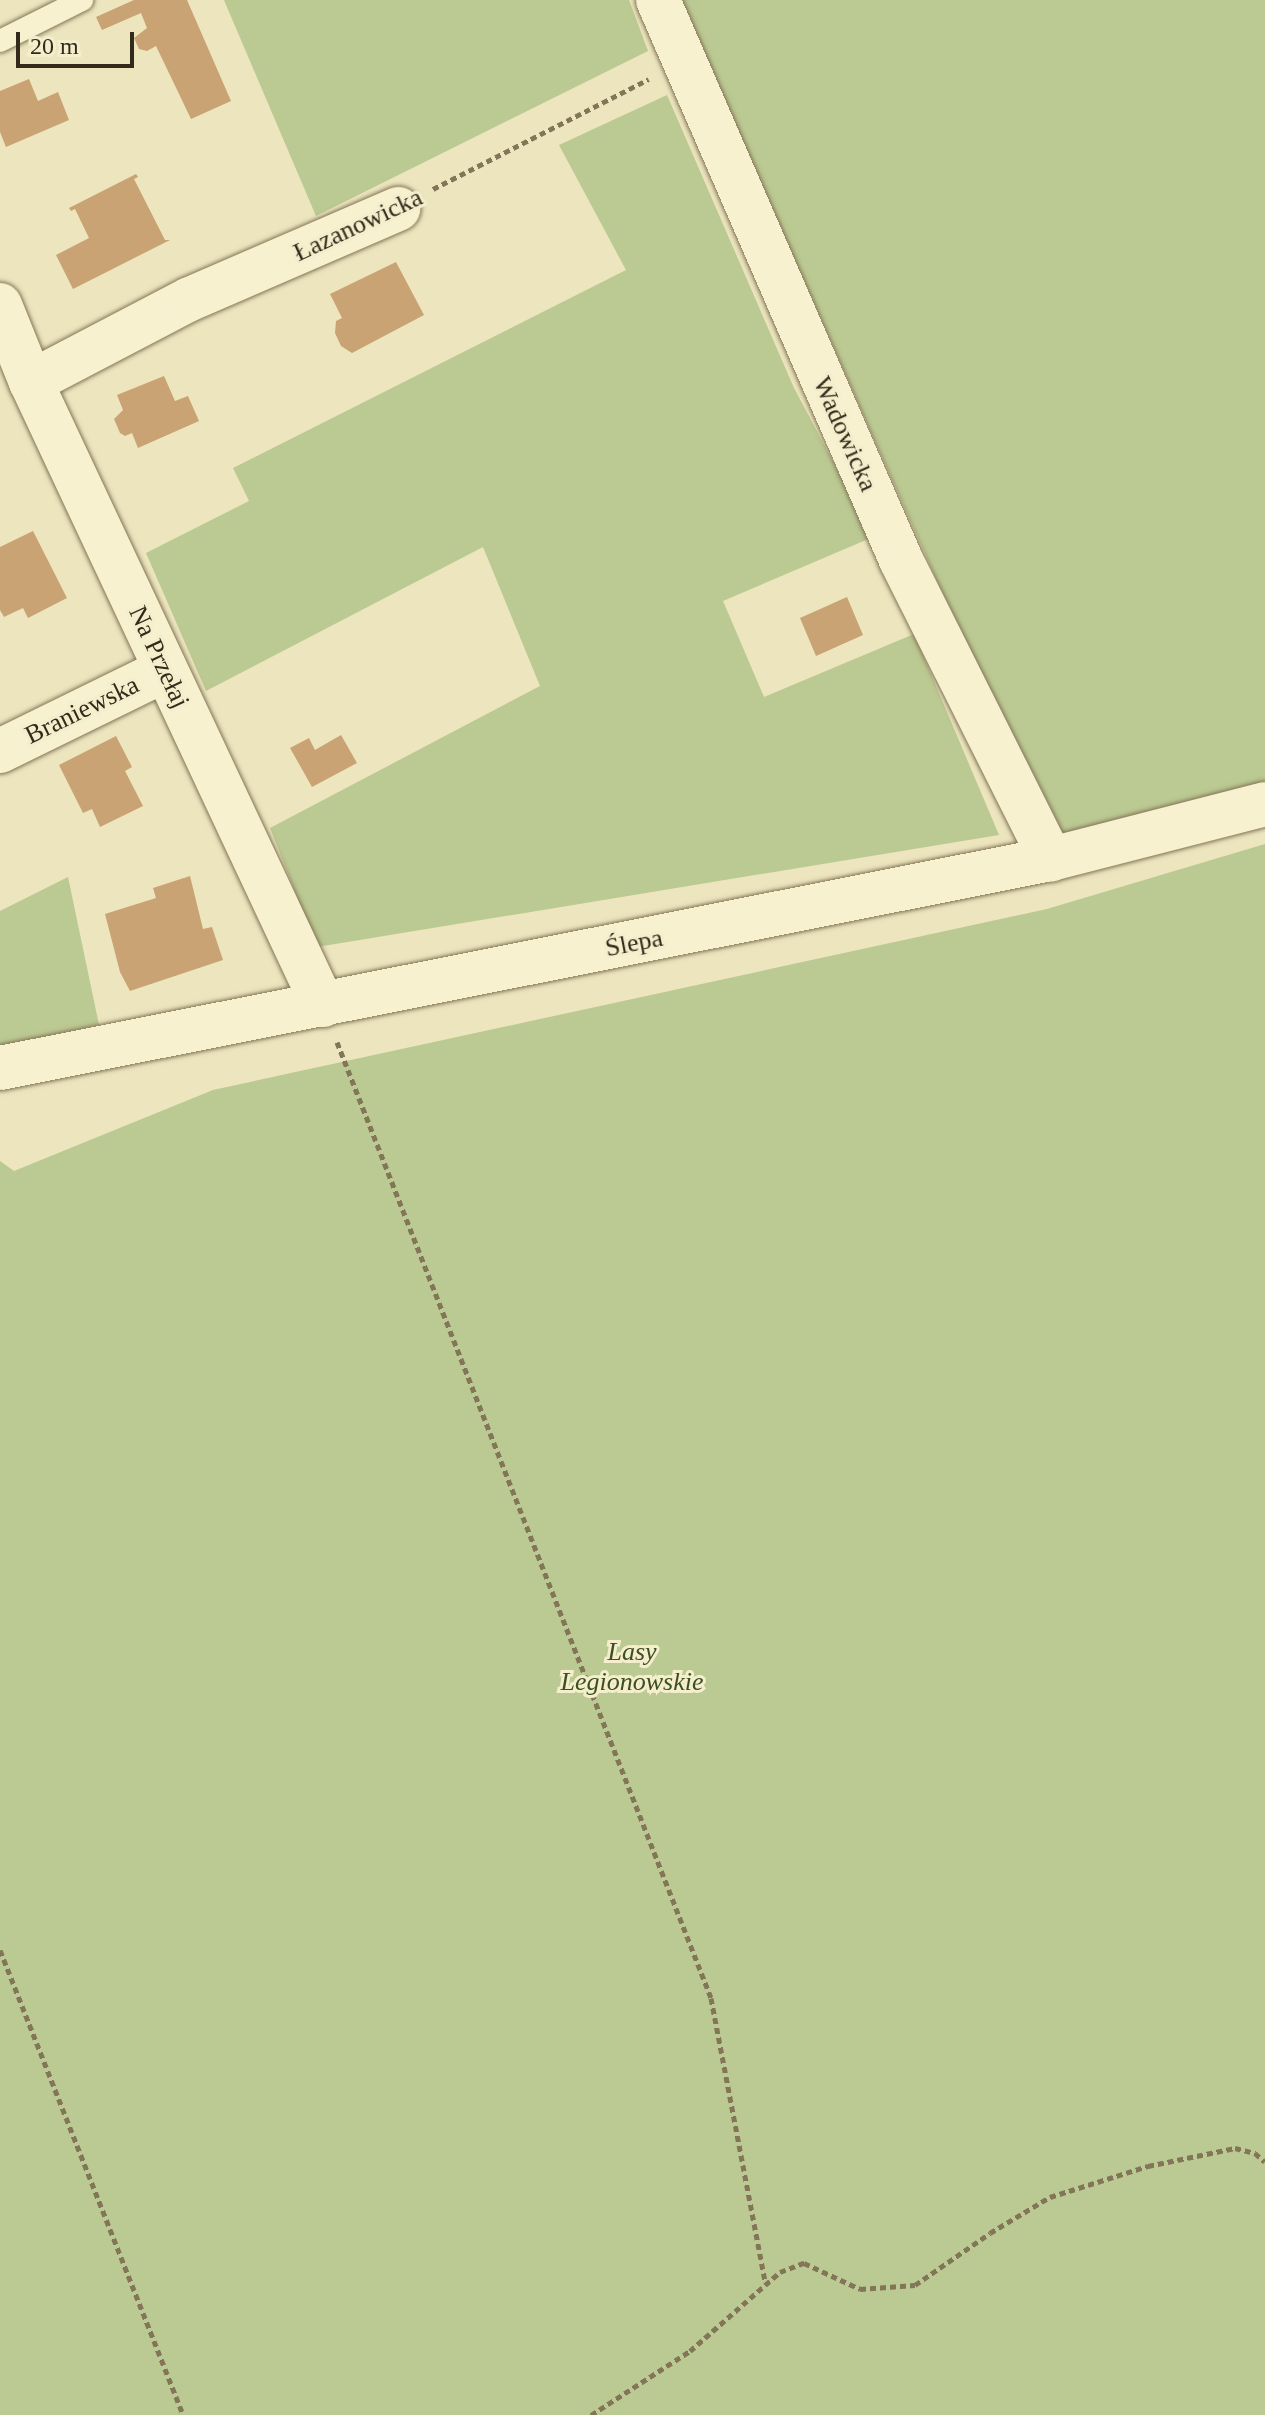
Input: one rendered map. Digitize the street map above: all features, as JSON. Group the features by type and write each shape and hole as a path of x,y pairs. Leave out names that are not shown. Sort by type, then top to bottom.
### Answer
{"street":[{"name":"Wadowicka","path":"658,0 682,63 901,560 1051,859"},
{"name":"Łazanowicka","path":"19,378 49,376 190,299 398,209"},
{"name":"Na Przełaj","path":"0,305 19,378 165,670 323,1005"},
{"name":"Braniewska","path":"0,751 165,670"},
{"name":"Ślepa","path":"0,1068 1051,859 1265,804"}],"lane":[{"path":"0,41 82,0"}],"path":[{"name":"Łazanowicka","path":"398,209 503,151 682,63"},
{"path":"323,1005 711,1998 765,2281"},
{"path":"0,1950 183,2415"},
{"path":"591,2415 690,2351 765,2281 804,2263 860,2289 915,2285 990,2233 1050,2197 1148,2166 1235,2148 1255,2153 1265,2162"}],"green space":[{"path":"224,0 629,0 648,51 316,216"},
{"path":"680,0 1265,0 1265,782 1064,836 942,592"},
{"path":"667,95 794,388 873,537 723,601 764,697 914,634 999,835 317,947 270,828 540,686 483,547 206,691 146,553 249,501 233,468 626,270 559,145"},
{"name":"Lasy Legionowskie","path":"1265,844 1265,2415 0,2415 0,1161 14,1171 213,1090 1047,909"},
{"path":"68,877 99,1025 0,1046 0,911"}],"building":[{"path":"134,0 187,0 231,101 191,119 156,46 147,51 139,49 134,38 147,28 141,13 102,30 96,17"},
{"path":"29,79 38,101 58,92 69,120 6,147 0,132 0,91"},
{"path":"136,174 138,177 134,179 165,240 170,240 73,289 56,255 89,238 75,209 71,211 69,208"},
{"path":"396,262 424,315 352,353 341,346 335,333 336,321 342,318 330,294"},
{"path":"164,376 175,401 188,396 199,421 138,448 132,433 125,436 120,433 114,419 123,410 117,395"},
{"path":"33,531 67,598 28,618 23,608 4,617 0,610 0,547"},
{"path":"847,597 863,635 816,656 800,618"},
{"path":"341,735 357,763 312,787 290,748 309,738 315,750"},
{"path":"116,736 132,767 125,771 143,806 100,827 92,809 83,813 59,765"},
{"path":"190,876 203,929 212,927 223,960 130,991 120,972 105,914 156,898 153,888"}]}
